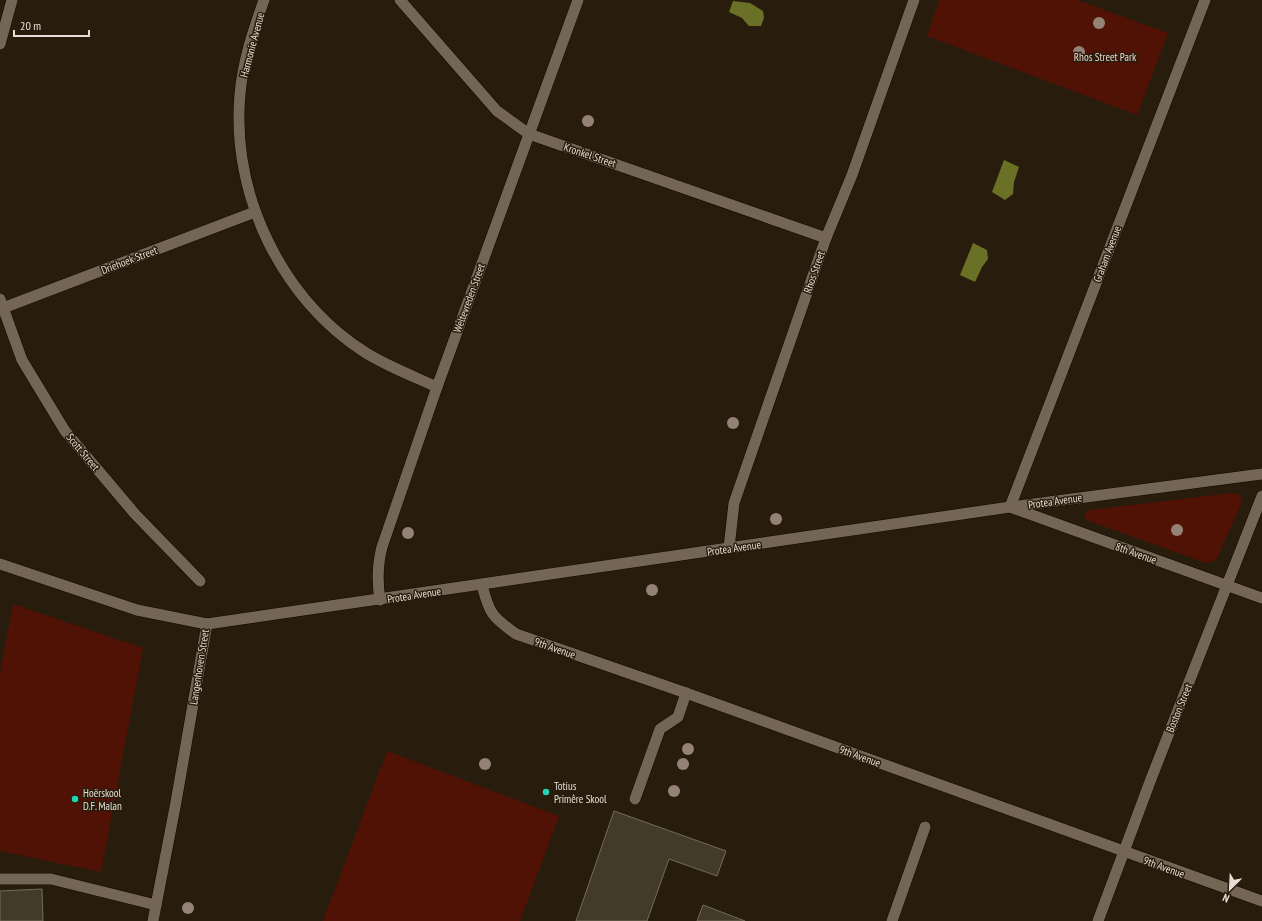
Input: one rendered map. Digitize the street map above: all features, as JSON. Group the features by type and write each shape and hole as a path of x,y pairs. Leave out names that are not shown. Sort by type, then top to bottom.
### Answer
{"street":[{"path":"0,44 12,0"},
{"name":"Harmonie Avenue","path":"264,0 244,65 240,94 239,124 241,154 247,184 255,212 267,240 282,267 299,291 319,314 341,334 365,352 391,367 437,387"},
{"name":"Kronkel Street","path":"400,0 497,111 529,134 826,238"},
{"name":"Weltevreden Street","path":"380,600 377,581 382,547 437,387 578,0"},
{"name":"Rhos Street","path":"730,548 734,503 826,238 852,175 914,0"},
{"name":"Graham Avenue","path":"1010,507 1205,0"},
{"name":"Driehoek Street","path":"1,304 255,212"},
{"name":"Scott Street","path":"1,304 22,360 65,431 135,514 200,581"},
{"name":"Protea Avenue","path":"207,624 1010,507 1262,474"},
{"name":"Boston Street","path":"1098,921 1123,851 1262,496"},
{"name":"8th Avenue","path":"1010,507 1262,598"},
{"name":"Langenhoven Street","path":"0,564 137,610 207,624 176,802 152,921"},
{"name":"9th Avenue","path":"482,585 488,607 499,621 516,634 1262,902"},
{"path":"635,799 660,728 678,717 686,694"},
{"path":"892,921 925,827"},
{"path":"0,879 51,879 156,905"}],"green space":[{"name":"Rhos Street Park","path":"939,0 1077,0 1168,33 1137,115 927,36"},
{"path":"1232,493 1240,495 1242,502 1216,560 1206,563 1089,521 1084,515 1089,510"},
{"name":"Hoërskool D.F. Malan","path":"13,604 143,648 101,872 0,851 0,673"},
{"path":"387,751 559,816 520,921 323,921"}],"shaded area":[{"path":"733,1 750,3 763,11 764,18 761,26 749,26 742,18 729,12"},
{"path":"1004,160 1019,167 1014,182 1013,194 1005,200 992,192"},
{"path":"973,243 987,250 988,259 982,267 975,282 960,275"}],"building":[{"path":"614,811 726,851 717,876 669,859 647,921 576,921"},
{"path":"42,889 43,921 0,921 0,891"},
{"path":"703,905 745,921 697,921"}],"place":[{"name":"Totius Primêre Skool","path":"546,792"},
{"name":"Hoërskool D.F. Malan","path":"75,799"}]}
